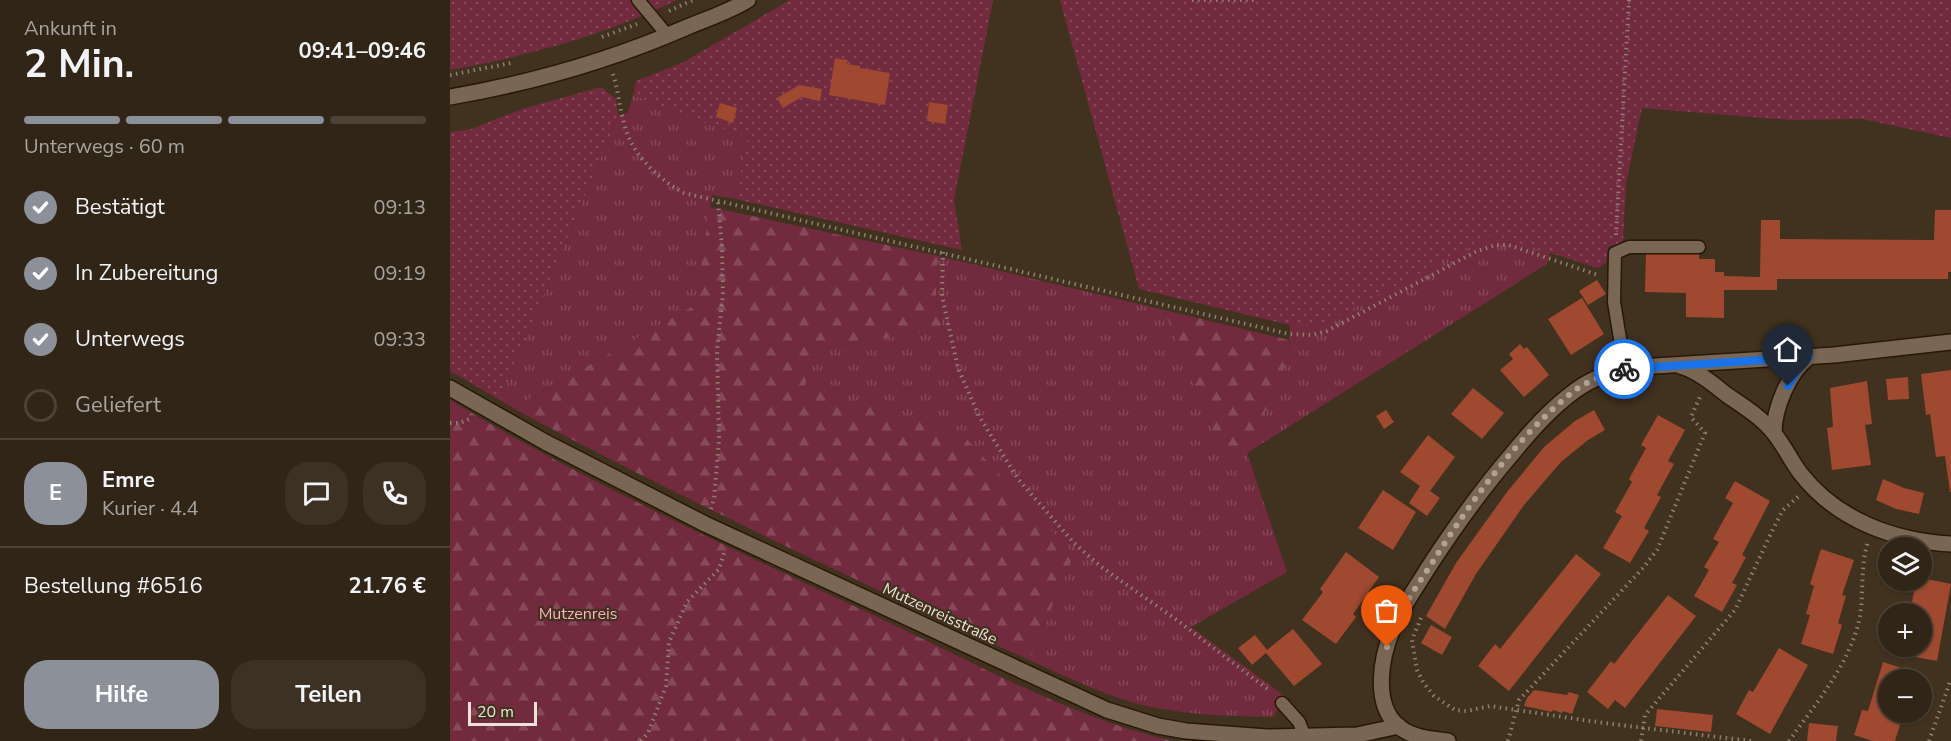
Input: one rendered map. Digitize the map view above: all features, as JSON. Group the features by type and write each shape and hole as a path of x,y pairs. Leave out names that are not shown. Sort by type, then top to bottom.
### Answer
{"street":[{"path":"450,97 529,81 608,58 668,36 748,0"},
{"path":"1448,741 1416,736 1399,726 1387,712 1382,681 1385,657 1392,632 1447,539 1476,497 1532,432 1576,390 1602,376 1625,369 1886,351 1951,342"},
{"path":"1774,433 1777,411 1784,394 1794,375 1809,357"},
{"path":"1679,365 1708,380 1752,413 1774,433 1821,497 1844,513 1858,522 1891,533 1951,544"},
{"name":"Mutzenreisstraße","path":"450,388 545,442 705,524 1076,697 1132,719 1186,731 1267,737 1357,735 1399,726"}],"lane":[{"path":"638,0 668,36"},
{"path":"1625,369 1615,309 1615,254 1629,247 1699,247"},
{"path":"1282,703 1299,722 1305,737"}],"path":[{"path":"601,38 693,0"},
{"path":"1192,0 1257,0"},
{"path":"1615,254 1629,0"},
{"path":"608,58 618,90 625,127 636,150 662,179 690,195 1275,331 1303,335 1320,334 1477,251 1496,245 1509,246 1614,281"},
{"path":"450,75 514,62"},
{"path":"705,524 714,499 719,440 717,350 723,294 718,202"},
{"path":"943,252 942,296 958,368 979,416 1018,479 1074,543 1100,566 1174,618 1265,687 1282,703"},
{"path":"1508,741 1519,700 1658,550 1705,433 1691,417 1697,405"},
{"path":"1641,741 1645,715 1739,605 1773,528 1783,510 1795,499"},
{"path":"641,741 648,732 666,686 669,642 687,602 719,569 729,535"},
{"path":"1789,741 1837,672 1854,637 1861,608 1866,546"},
{"path":"1406,605 1422,616 1413,636 1413,652 1419,675 1434,696 1448,707 1461,711 1490,706 1751,741"},
{"path":"1929,741 1951,679"}],"green space":[{"path":"450,0 677,0 622,24 566,43 450,70"},
{"path":"790,0 993,0 954,200 962,250 735,199 748,137 633,95 636,81 682,63"},
{"path":"1060,0 1951,0 1951,138 1862,119 1790,120 1642,108 1626,183 1623,244 1608,247 1606,263 1598,268 1494,235 1320,325 1290,325 1139,289"},
{"path":"601,87 616,99 618,116 500,400 450,371 450,132 471,129 522,109"},
{"path":"633,95 748,137 735,199 712,195 695,305 529,399 522,413 500,400 618,116 628,112"},
{"path":"710,207 938,256 936,294 943,329 813,350 805,386 963,435 1074,555 1029,660 837,571 522,413 529,399 695,305"},
{"path":"1494,234 1550,253 1547,264 1247,453 1287,572 1191,627 1286,697 1273,717 1204,714 1146,706 1094,689 1029,660 1073,555 805,386 813,350 943,329 936,294 938,256 1164,310 1216,440 1289,357 1290,325 1320,325"},
{"path":"1164,310 1289,340 1289,357 1247,453 1216,440"},
{"name":"Mutzenreis","path":"450,400 611,489 992,673 1098,718 1172,741 450,741"}],"building":[{"path":"835,58 848,60 847,64 860,66 860,68 890,73 885,105 829,95"},
{"path":"799,85 822,89 820,101 802,97 783,108 777,98"},
{"path":"929,102 948,105 945,124 927,121"},
{"path":"720,103 737,108 733,123 716,117"},
{"path":"1935,210 1951,210 1951,272 1948,272 1948,279 1777,279 1777,290 1724,290 1724,318 1686,317 1686,293 1645,292 1646,253 1699,253 1699,259 1715,259 1715,272 1724,272 1724,276 1760,277 1761,220 1780,220 1780,239 1934,240"},
{"path":"1597,280 1606,294 1588,305 1579,291"},
{"path":"1582,298 1604,334 1571,355 1548,319"},
{"path":"1520,344 1524,349 1527,347 1549,375 1524,397 1500,370 1513,359 1509,354"},
{"path":"1951,370 1950,492 1945,456 1936,457 1930,414 1926,415 1921,374"},
{"path":"1908,377 1909,399 1888,400 1886,379"},
{"path":"1867,381 1872,424 1865,425 1871,465 1832,470 1827,428 1833,427 1830,388"},
{"path":"1473,388 1504,413 1482,439 1451,414"},
{"path":"1386,410 1394,422 1384,429 1376,416"},
{"path":"1594,410 1605,430 1588,440 1561,462 1524,505 1476,574 1445,629 1426,616 1456,563 1507,492 1544,447 1575,421"},
{"path":"1658,415 1685,430 1668,461 1674,464 1657,495 1661,497 1644,528 1649,531 1630,563 1603,548 1622,516 1615,512 1632,482 1629,479 1646,448 1641,445"},
{"path":"1428,435 1455,457 1430,491 1440,498 1427,516 1409,503 1420,486 1400,472"},
{"path":"1883,479 1924,493 1919,514 1896,509 1876,500"},
{"path":"1735,481 1770,501 1742,555 1746,557 1732,583 1737,585 1722,612 1694,596 1709,570 1704,567 1719,542 1713,539 1733,503 1725,498"},
{"path":"1383,490 1416,512 1393,550 1358,528"},
{"path":"1821,549 1854,560 1842,595 1846,596 1838,623 1842,625 1833,654 1801,644 1810,615 1806,614 1814,586 1810,584"},
{"path":"1346,552 1379,577 1353,614 1356,617 1336,644 1302,620 1323,592 1320,589"},
{"path":"1576,554 1601,574 1509,691 1478,666 1495,644 1500,649"},
{"path":"1932,580 1951,584 1937,661 1915,657 1932,657 1932,603 1912,603 1914,591 1932,591"},
{"path":"1668,595 1696,616 1625,708 1615,700 1608,709 1587,692 1611,661 1614,664"},
{"path":"1431,625 1452,637 1442,655 1421,643"},
{"path":"1293,629 1322,664 1294,686 1266,653 1252,665 1238,648 1255,635 1267,650"},
{"path":"1779,648 1808,665 1770,734 1736,714 1749,690 1753,692"},
{"path":"1883,662 1905,669 1881,669"},
{"path":"1878,678 1878,723 1901,723 1895,741 1873,741 1854,735 1862,710 1868,711"},
{"path":"1534,690 1567,695 1569,692 1579,695 1572,714 1553,710 1552,712 1524,706"},
{"path":"1657,709 1713,715 1711,732 1655,726"},
{"path":"1809,723 1838,726 1836,741 1807,741"}],"way so far":[{"path":"1387,647 1398,617 1447,539 1476,497 1524,440 1547,415 1576,390 1602,376 1624,369"}],"route":[{"path":"1624,369 1809,357 1788,386"}]}
